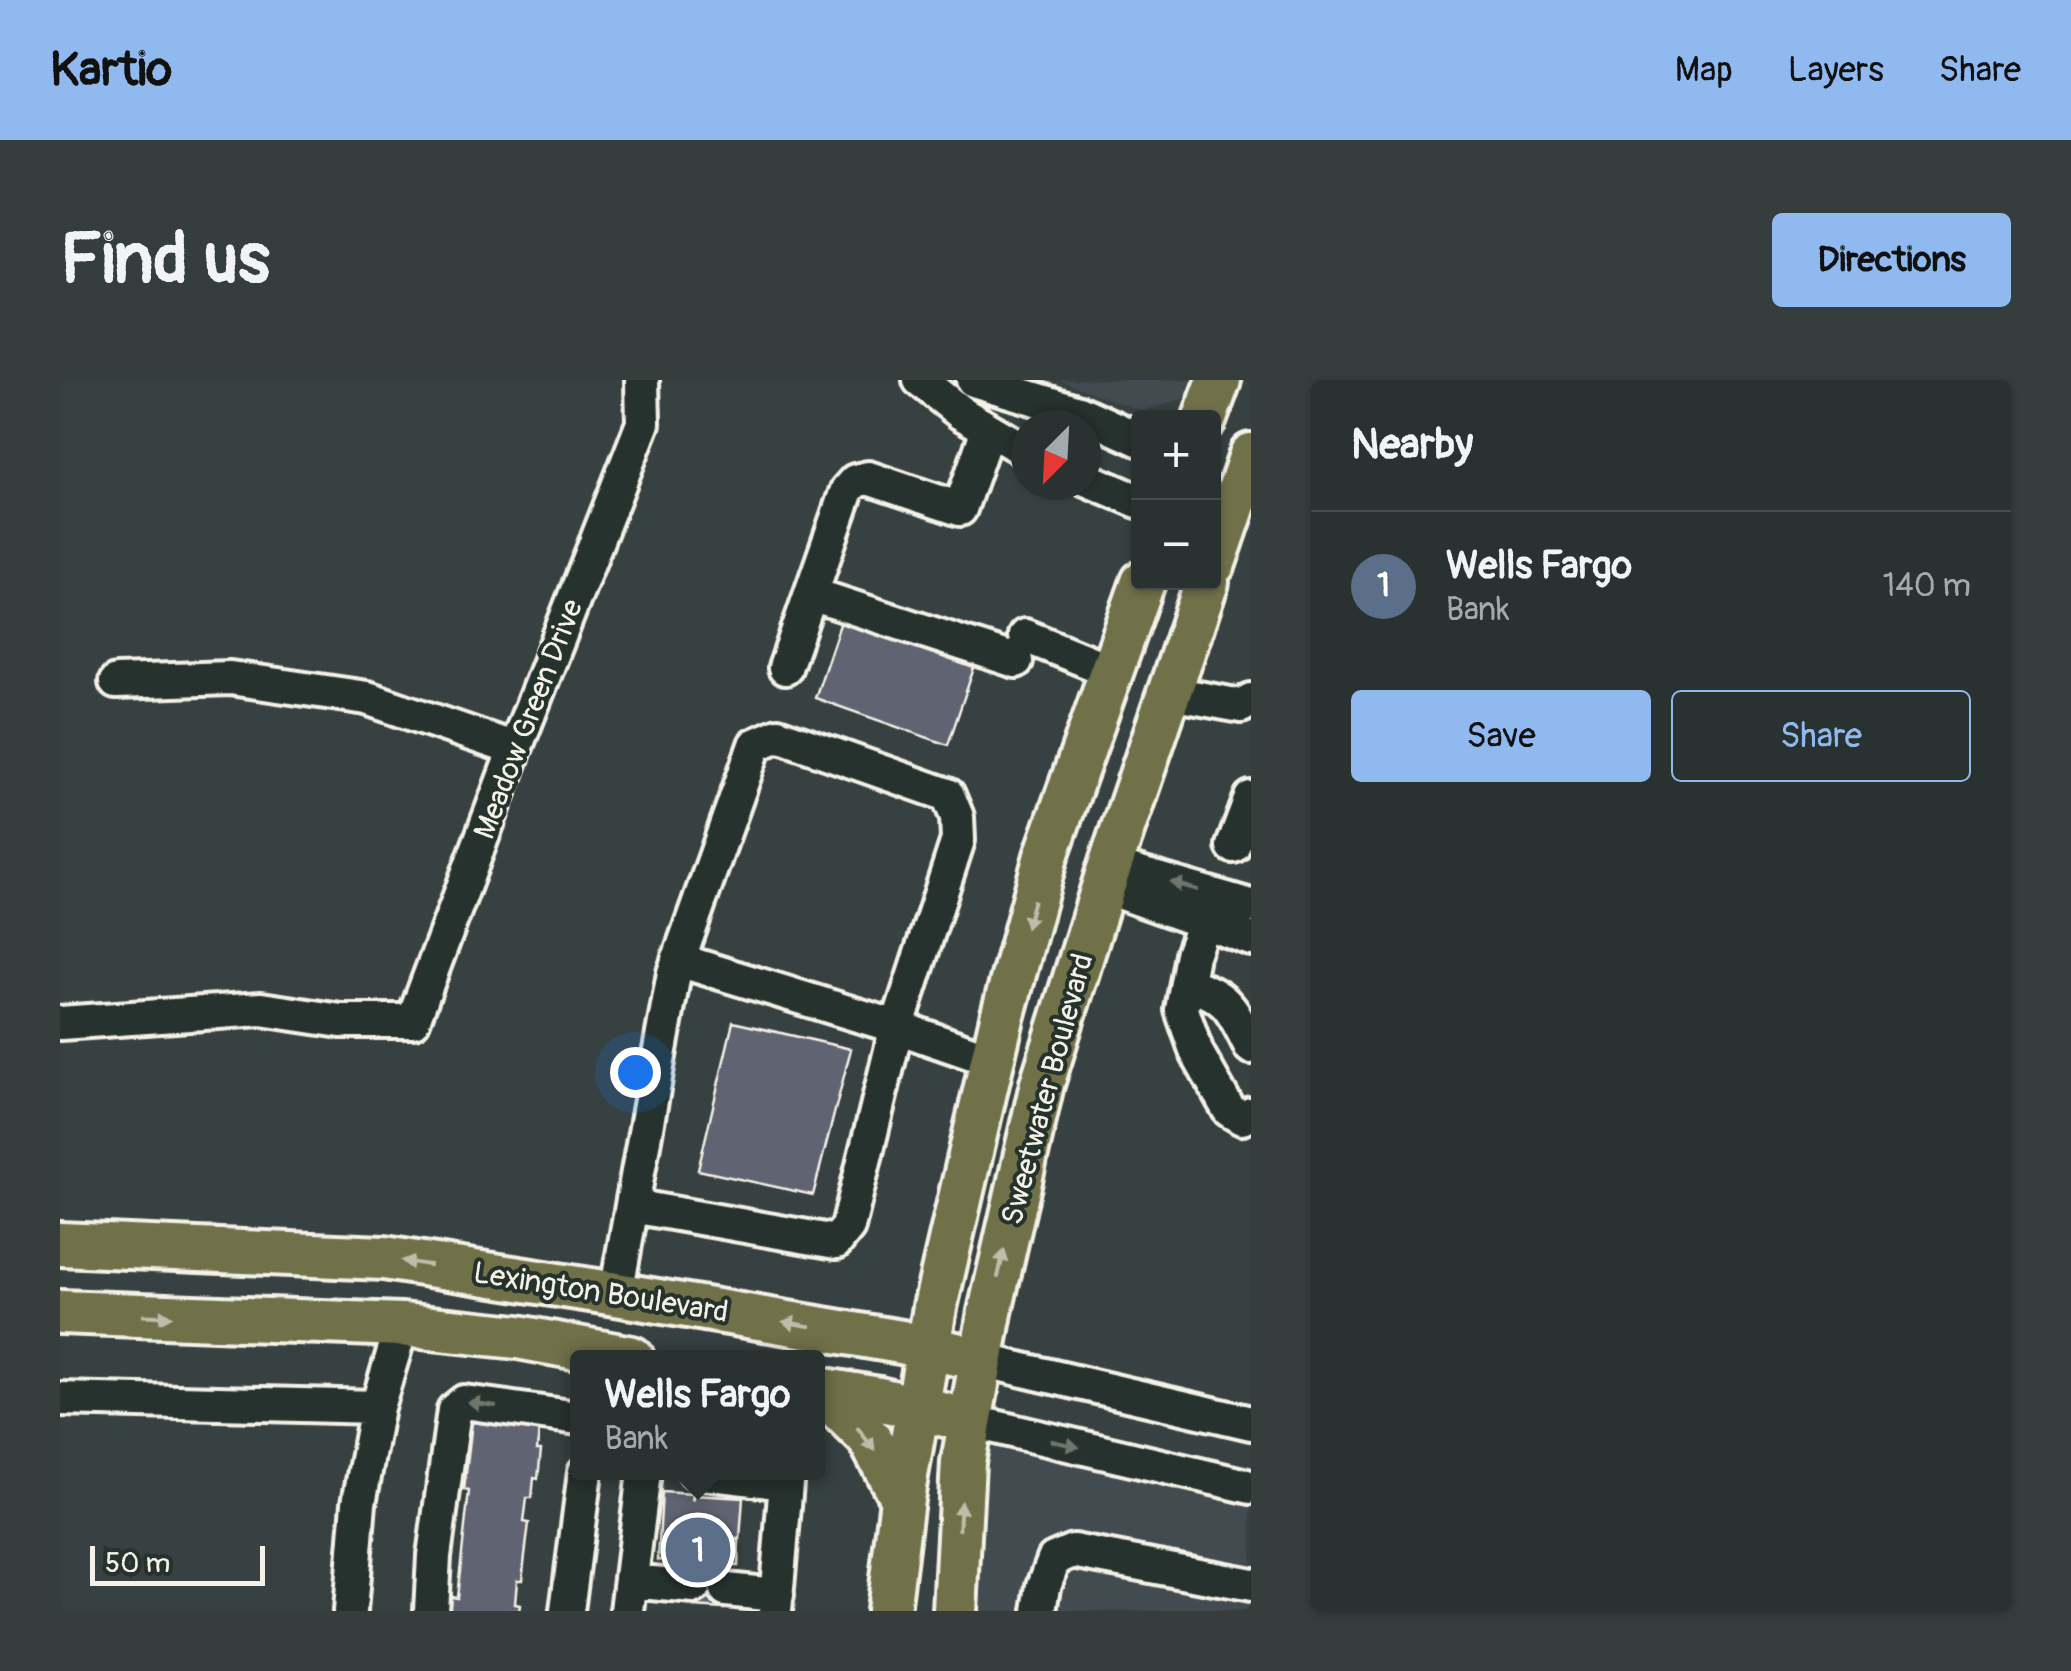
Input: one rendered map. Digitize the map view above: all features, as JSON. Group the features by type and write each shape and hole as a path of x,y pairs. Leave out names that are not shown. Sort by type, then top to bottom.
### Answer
{"main road":[{"path":"1207,410 1219,380"},
{"path":"1221,541 1235,496"},
{"name":"Sweetwater Boulevard","path":"888,1611 902,1498 928,1348 992,1060 1046,856 1139,590"},
{"name":"Sweetwater Boulevard","path":"955,1611 963,1462 981,1360 1042,1084 1204,590"},
{"path":"1046,856 1113,877"},
{"name":"Lexington Boulevard","path":"60,1244 384,1258 616,1294 981,1360"},
{"path":"616,1294 617,1350"},
{"name":"Lexington Boulevard","path":"60,1312 402,1325 518,1337 586,1350"},
{"path":"825,1390 970,1421"},
{"path":"825,1395 868,1438 902,1498"}],"street":[{"name":"Meadow Green Drive","path":"60,1024 261,1009 341,1021 413,1021 644,423 642,380"},
{"path":"920,380 961,413 1011,442"},
{"path":"973,380 1089,415 1131,436"},
{"path":"786,668 847,490 855,481 868,478 960,510 988,429"},
{"path":"1101,485 1136,500"},
{"path":"811,594 1109,670"},
{"path":"116,682 230,678 367,698 515,749"},
{"path":"1171,693 1241,706 1251,700"},
{"path":"616,1294 632,1206 678,960 755,746 778,735 948,795 957,817 958,840 898,1027 848,1227 836,1242 632,1206"},
{"path":"1233,846 1251,798"},
{"path":"1251,906 1130,871 1113,877 1122,892 1251,939"},
{"path":"1204,925 1192,954 1182,1010 1197,1053 1229,1110 1242,1118 1251,1114"},
{"path":"678,960 992,1060"},
{"path":"1188,986 1212,991 1224,1000 1251,1047"},
{"path":"350,1611 359,1504 377,1406 402,1325"},
{"name":"Lexington Boulevard","path":"981,1360 1251,1423"},
{"path":"60,1399 377,1406"},
{"path":"431,1611 434,1556 454,1410 464,1402 570,1417"},
{"path":"970,1421 1251,1486"},
{"path":"567,1611 584,1480"},
{"path":"643,1480 629,1596 710,1588 776,1603 786,1483 761,1480"},
{"path":"1040,1611 1054,1559 1073,1551 1251,1585"}],"shaded area":[{"path":"1059,380 1191,380 1185,398 1139,410"},
{"path":"988,1435 1251,1502 1251,1611 967,1611"}],"building":[{"path":"841,621 974,668 948,745 815,698"},
{"path":"733,1022 851,1049 813,1195 698,1170"},
{"path":"472,1422 539,1430 538,1479 534,1478 532,1498 527,1498 524,1522 529,1523 522,1580 517,1580 515,1604 520,1605 519,1611 449,1611 451,1596 457,1597"},
{"path":"662,1492 693,1494 692,1501 694,1495 743,1498 740,1539 733,1539 739,1541 738,1566 728,1566 724,1609 693,1607 696,1564 658,1560"}],"place":[{"name":"Wells Fargo","path":"698,1550"}]}
